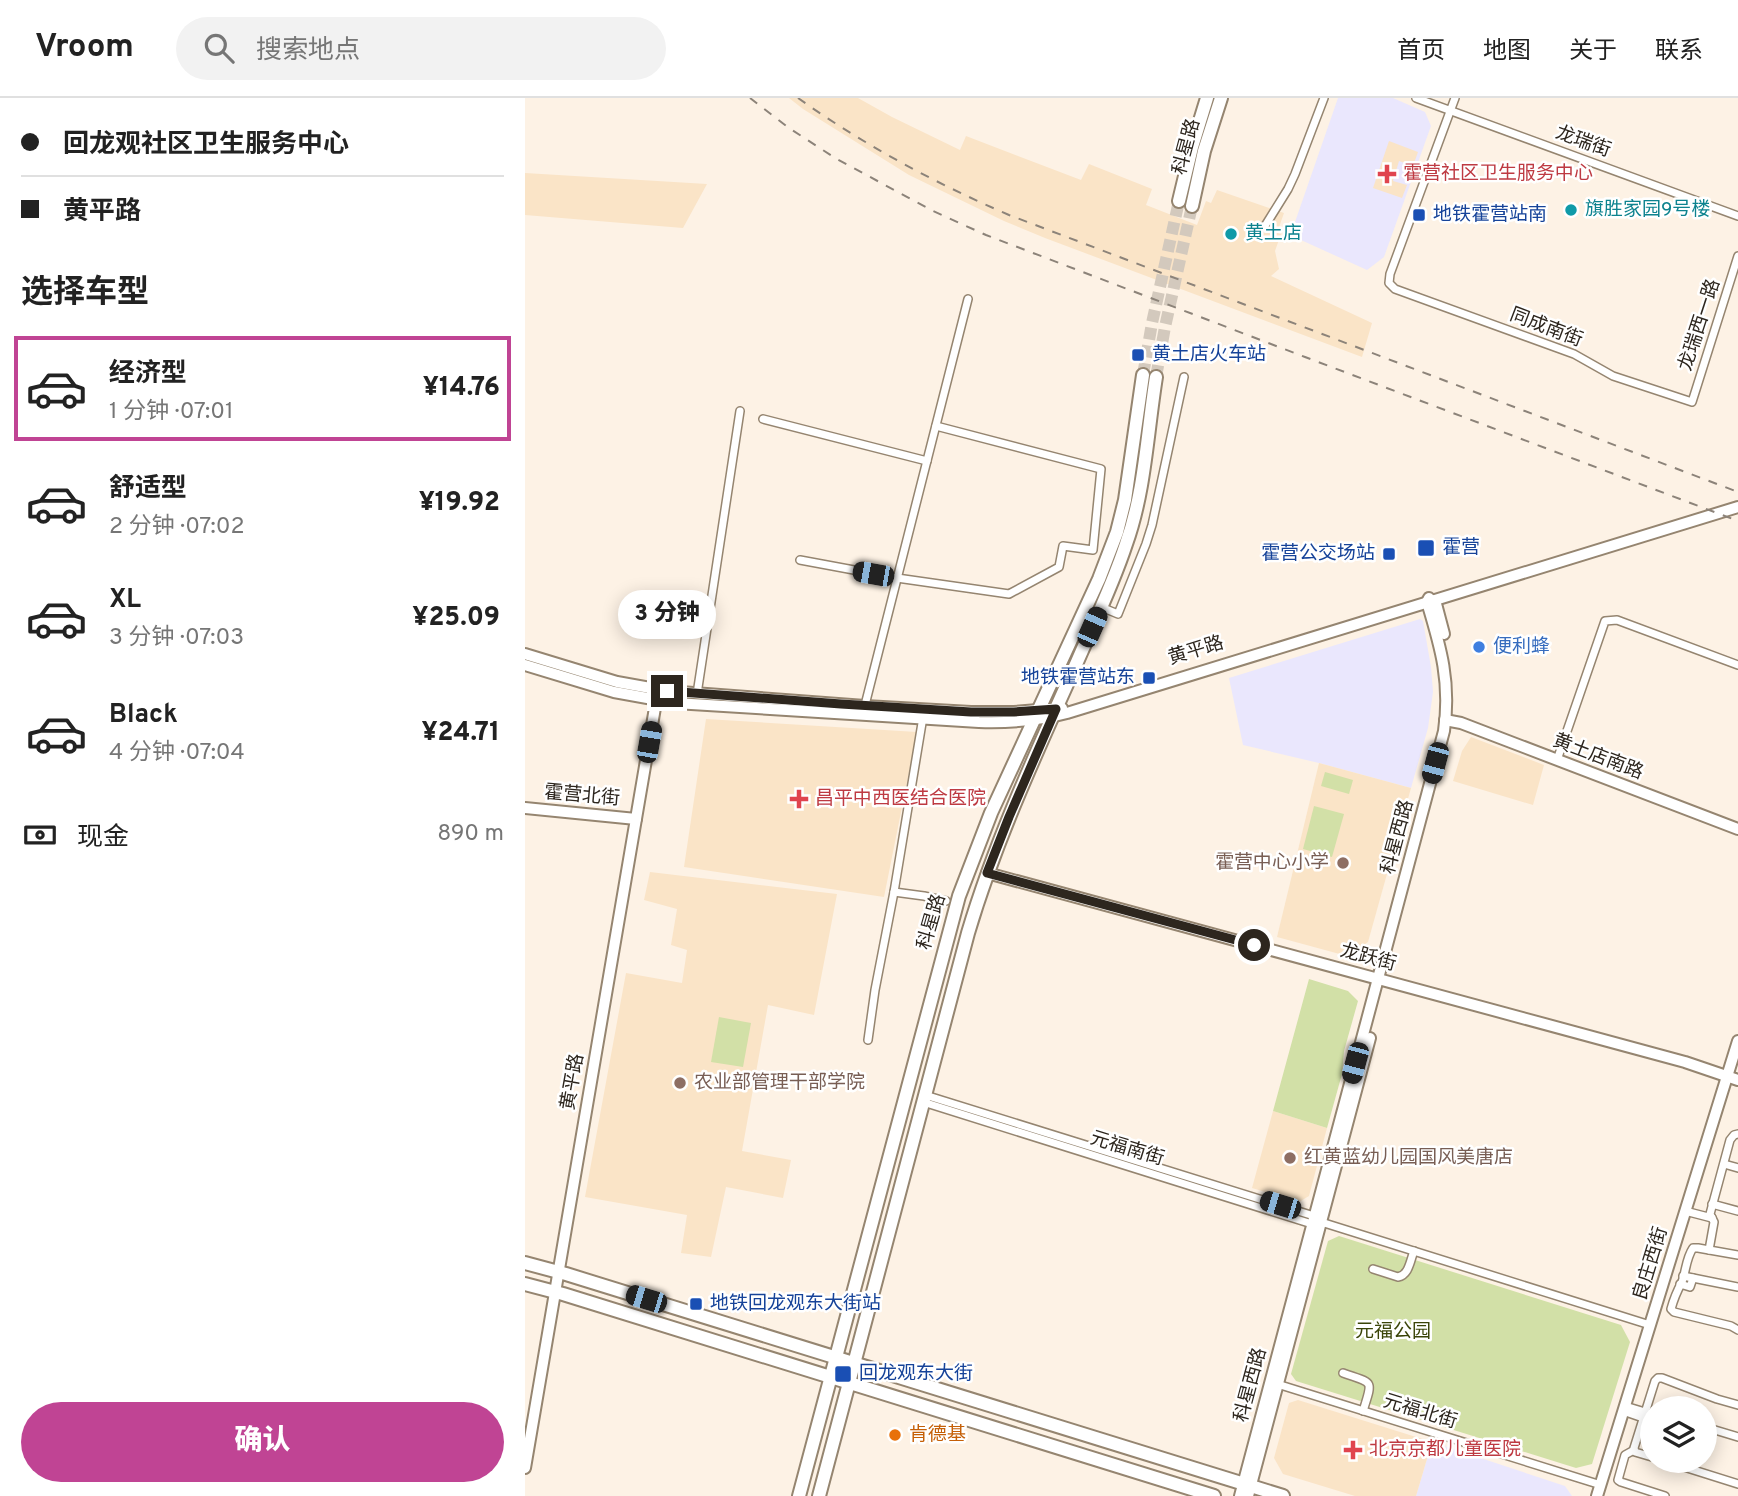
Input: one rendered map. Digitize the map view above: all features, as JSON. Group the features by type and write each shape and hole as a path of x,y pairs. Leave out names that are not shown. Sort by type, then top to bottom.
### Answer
{"main road":[{"name":"科星路","path":"1207,98 1192,147 1186,203 1221,98"},
{"name":"科星路","path":"799,1496 959,897 991,813 1099,579 1117,532 1150,376 1138,502 1127,544 987,873 968,933 819,1496"},
{"path":"525,1263 836,1357 1245,1490 1283,1496"},
{"path":"525,1284 1214,1496"}],"street":[{"path":"1265,226 1296,174 1324,98"},
{"name":"龙瑞街","path":"1416,98 1738,216"},
{"path":"1450,110 1455,98"},
{"name":"同成南街","path":"1450,110 1389,274 1389,283 1395,289 1574,354 1613,376 1692,402"},
{"name":"龙瑞西一路","path":"1692,402 1738,256"},
{"path":"864,711 968,299"},
{"path":"1101,607 1118,614 1146,544 1184,377"},
{"path":"697,694 740,411"},
{"path":"763,419 927,461"},
{"path":"800,560 897,578 1009,594 1059,567 1063,546 1093,550 1101,469 936,426"},
{"name":"黄平路","path":"657,695 695,705 924,714 986,712 1035,716 1054,713 1738,505"},
{"name":"科星西路","path":"1245,1490 1381,980 1442,737 1449,721 1454,692 1451,660 1430,600"},
{"path":"1557,760 1605,621 1617,620 1738,665"},
{"path":"525,654 657,695"},
{"path":"525,665 614,691 657,695"},
{"name":"黄平路","path":"657,695 697,694 864,711"},
{"name":"黄平路","path":"525,1468 657,695"},
{"path":"868,1040 924,714"},
{"name":"黄土店南路","path":"1449,721 1738,829"},
{"name":"霍营北街","path":"525,808 636,818"},
{"name":"龙跃街","path":"987,873 1685,1062 1733,1078"},
{"path":"894,892 946,901"},
{"name":"良庄西街","path":"1599,1490 1686,1209 1733,1078 1738,1041"},
{"name":"元福南街","path":"924,1099 1650,1325"},
{"path":"1709,1250 1714,1224 1711,1216 1712,1204 1731,1139 1738,1134"},
{"path":"1724,1164 1738,1168"},
{"path":"1712,1204 1738,1211"},
{"path":"1686,1209 1711,1216"},
{"path":"1738,1255 1696,1247 1692,1249 1671,1308 1672,1312 1738,1330"},
{"path":"1373,1269 1402,1277 1407,1272 1414,1251"},
{"path":"1683,1276 1738,1287"},
{"path":"1680,1284 1690,1287 1693,1278"},
{"path":"1343,1373 1369,1384 1363,1411"},
{"path":"1651,1396 1655,1381 1659,1378 1709,1396"},
{"name":"元福北街","path":"1274,1383 1599,1490"},
{"path":"1717,1399 1738,1405"},
{"path":"1624,1409 1640,1410"},
{"path":"1717,1431 1738,1437"},
{"path":"1634,1450 1640,1432"},
{"path":"1640,1452 1634,1450 1625,1454 1618,1481 1665,1496"},
{"path":"1703,1473 1738,1484"}],"shaded area":[{"path":"789,98 858,98 960,150 966,136 1081,180 1089,164 1152,189 1146,205 1197,225 1206,201 1211,203 1217,190 1284,213 1277,233 1281,234 1275,251 1279,269 1271,276 1372,323 1362,357 1004,221 909,175"},
{"path":"1338,98 1393,98 1425,112 1431,126 1384,257 1367,270 1301,240 1295,222"},
{"name":"霍营社区卫生服务中心","path":"1389,141 1418,152 1413,166 1399,161 1393,181 1407,185 1402,198 1373,188"},
{"path":"525,173 707,184 683,228 525,215"},
{"path":"1420,619 1423,621 1433,692 1428,728 1411,788 1243,745 1229,678"},
{"name":"昌平中西医结合医院","path":"706,719 917,732 884,897 684,867"},
{"path":"1471,737 1544,765 1533,805 1453,781 1462,751"},
{"name":"霍营中心小学","path":"1319,763 1411,788 1368,942 1347,956 1277,937"},
{"name":"农业部管理干部学院","path":"650,872 837,894 814,1015 768,1005 742,1151 791,1160 783,1198 726,1187 711,1257 681,1253 687,1215 585,1197 626,973 682,983 687,950 671,945 677,909 644,900"},
{"name":"红黄蓝幼儿园国风美唐店","path":"1273,1111 1327,1128 1309,1196 1299,1202 1252,1188"},
{"name":"北京京都儿童医院","path":"1298,1400 1432,1442 1416,1496 1355,1496 1283,1474 1274,1458 1289,1403"},
{"path":"1432,1442 1565,1486 1572,1496 1416,1496"}],"green space":[{"path":"1325,772 1353,780 1349,794 1321,786"},
{"path":"1314,806 1344,814 1332,857 1303,849"},
{"path":"1309,979 1348,991 1358,1001 1327,1128 1273,1111"},
{"path":"719,1017 751,1023 743,1067 711,1062"},
{"name":"元福公园","path":"1339,1236 1621,1325 1630,1342 1592,1464 1576,1468 1296,1381 1291,1374 1328,1241"}],"tunnel":[{"path":"1143,375 1179,201"},
{"path":"1156,377 1192,206"}],"railway":[{"path":"750,98 835,158 933,211 986,235 1738,521"},
{"path":"798,98 848,132 901,162 1009,215 1738,492"}],"place":[{"name":"霍营社区卫生服务中心","path":"1387,174"},
{"name":"旗胜家园9号楼","path":"1571,210"},
{"name":"地铁霍营站南","path":"1419,215"},
{"name":"黄土店","path":"1231,234"},
{"name":"黄土店火车站","path":"1138,355"},
{"name":"霍营","path":"1426,548"},
{"name":"霍营公交场站","path":"1389,554"},
{"name":"便利蜂","path":"1479,647"},
{"name":"地铁霍营站东","path":"1149,678"},
{"name":"昌平中西医结合医院","path":"799,799"},
{"name":"霍营中心小学","path":"1343,863"},
{"name":"农业部管理干部学院","path":"680,1083"},
{"name":"红黄蓝幼儿园国风美唐店","path":"1290,1158"},
{"name":"地铁回龙观东大街站","path":"696,1304"},
{"name":"回龙观东大街","path":"843,1374"},
{"name":"肯德基","path":"895,1435"},
{"name":"北京京都儿童医院","path":"1353,1450"}],"route":[{"path":"667,691 971,712 1056,709 987,873 1254,945"}]}
